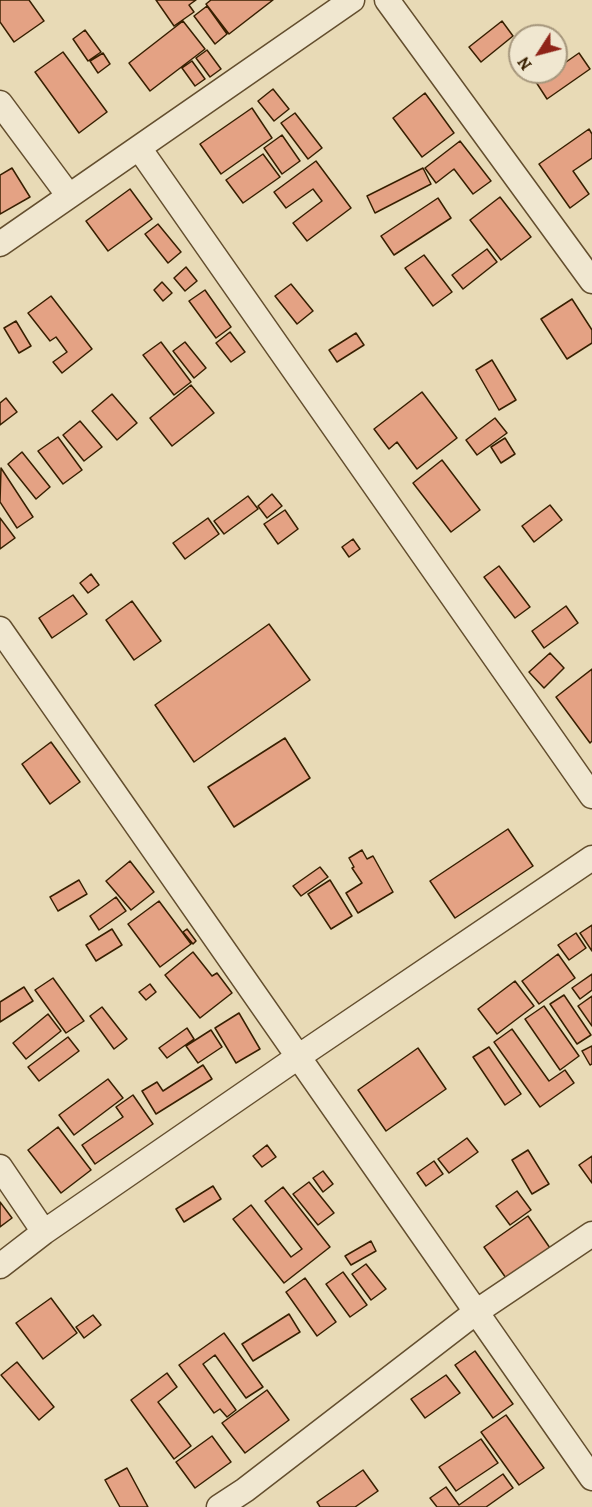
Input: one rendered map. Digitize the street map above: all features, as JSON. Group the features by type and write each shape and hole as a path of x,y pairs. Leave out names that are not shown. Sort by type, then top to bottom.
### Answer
{"street":[{"path":"0,244 352,0"},
{"path":"387,0 592,281"},
{"path":"0,103 69,196"},
{"path":"139,148 592,796"},
{"path":"0,629 592,1478"},
{"path":"0,1266 44,1232 592,858"},
{"path":"0,1167 44,1232"},
{"path":"219,1507 250,1498 476,1312 592,1234"}],"building":[{"path":"0,0 29,0 44,21 14,42 0,22"},
{"path":"156,0 196,0 189,5 194,12 174,26"},
{"path":"211,0 273,0 229,34 206,4"},
{"path":"207,6 227,34 215,44 194,16"},
{"path":"183,21 205,49 150,91 129,63"},
{"path":"502,21 508,29 508,40 481,62 469,47"},
{"path":"85,30 101,52 88,61 73,39"},
{"path":"207,50 221,69 210,77 196,58"},
{"path":"63,52 107,112 79,133 35,72"},
{"path":"103,53 110,64 98,73 90,61"},
{"path":"579,53 590,69 547,99 537,84 568,84 568,61"},
{"path":"192,61 205,79 195,86 182,68"},
{"path":"273,89 289,109 274,121 258,101"},
{"path":"425,93 454,133 422,157 393,118"},
{"path":"252,108 272,138 221,174 200,144"},
{"path":"295,113 322,148 308,159 281,123"},
{"path":"589,129 592,134 592,158 573,171 589,194 570,208 539,164"},
{"path":"282,135 300,161 282,174 264,148"},
{"path":"460,141 491,181 473,194 454,169 436,183 425,168"},
{"path":"263,154 280,177 243,203 226,180"},
{"path":"316,161 351,208 307,241 293,223 322,201 313,189 286,208 274,192"},
{"path":"12,168 30,197 0,214 0,175"},
{"path":"423,168 431,184 375,213 367,196"},
{"path":"130,189 152,219 108,251 86,221"},
{"path":"500,197 531,237 501,260 470,220"},
{"path":"438,198 451,218 394,255 381,236"},
{"path":"158,224 181,252 168,263 145,234"},
{"path":"487,249 497,262 463,289 452,275"},
{"path":"424,255 452,292 433,306 405,268"},
{"path":"186,267 197,281 185,291 174,278"},
{"path":"162,282 172,293 163,301 154,290"},
{"path":"291,284 313,311 297,324 275,296"},
{"path":"205,290 231,327 216,338 189,301"},
{"path":"51,296 92,349 62,373 53,362 67,352 56,337 50,341 28,313"},
{"path":"572,299 592,330 592,343 567,359 541,319"},
{"path":"16,321 31,346 19,353 4,328"},
{"path":"230,332 245,352 231,362 216,343"},
{"path":"356,333 364,345 337,362 329,350"},
{"path":"161,342 191,382 174,395 143,355"},
{"path":"185,342 206,368 194,378 173,351"},
{"path":"492,360 516,400 499,410 476,370"},
{"path":"191,385 214,413 172,446 150,418"},
{"path":"422,392 457,438 417,469 397,442 389,449 374,429"},
{"path":"112,394 137,423 117,440 92,411"},
{"path":"6,398 17,412 0,425 0,403"},
{"path":"495,418 507,433 477,455 466,440"},
{"path":"80,421 102,447 84,461 63,435"},
{"path":"58,437 82,470 63,484 38,451"},
{"path":"505,438 515,454 501,463 491,447"},
{"path":"22,452 50,487 36,499 8,464"},
{"path":"442,460 480,510 451,532 413,483"},
{"path":"1,468 33,517 17,528 0,502"},
{"path":"272,494 282,506 267,518 258,506"},
{"path":"248,496 258,509 224,534 214,521"},
{"path":"550,505 562,520 534,542 522,526"},
{"path":"285,510 298,529 278,544 264,524"},
{"path":"0,518 15,538 0,549"},
{"path":"208,518 219,534 185,559 173,543"},
{"path":"353,539 360,549 349,557 342,547"},
{"path":"499,566 530,607 515,618 484,577"},
{"path":"91,574 99,585 88,593 80,583"},
{"path":"73,595 87,614 52,638 39,618"},
{"path":"132,601 161,641 134,660 106,620"},
{"path":"566,606 578,623 544,648 532,631"},
{"path":"269,624 310,680 194,762 155,705"},
{"path":"550,653 564,668 544,688 529,672"},
{"path":"592,669 592,741 590,743 556,697"},
{"path":"285,738 310,778 234,827 208,787"},
{"path":"51,742 80,782 50,804 22,764"},
{"path":"508,829 533,866 455,918 430,881"},
{"path":"362,850 367,859 373,856 393,892 358,913 346,893 362,883 352,868 354,867 349,858"},
{"path":"130,861 154,892 131,910 106,881"},
{"path":"320,867 328,877 301,896 293,886"},
{"path":"79,880 87,894 58,911 50,897"},
{"path":"330,880 352,916 331,929 308,894"},
{"path":"116,897 126,911 99,930 90,916"},
{"path":"159,901 191,944 160,967 128,924"},
{"path":"592,925 592,951 580,933"},
{"path":"112,929 122,945 96,961 86,945"},
{"path":"187,929 196,941 193,944 183,932"},
{"path":"576,933 586,948 569,960 558,945"},
{"path":"193,952 212,976 217,973 232,993 200,1018 165,975"},
{"path":"558,954 575,978 539,1004 522,981"},
{"path":"592,974 592,990 580,999 572,988"},
{"path":"53,978 84,1021 66,1033 35,990"},
{"path":"515,981 534,1006 497,1034 478,1009"},
{"path":"150,984 156,992 146,1000 139,992"},
{"path":"24,987 33,1001 0,1022 0,1002"},
{"path":"564,995 591,1035 577,1044 550,1004"},
{"path":"592,996 592,1026 578,1006"},
{"path":"544,1006 579,1056 560,1070 525,1019"},
{"path":"102,1007 127,1039 114,1049 90,1016"},
{"path":"239,1013 260,1049 236,1063 215,1028"},
{"path":"48,1014 61,1031 26,1059 13,1043"},
{"path":"187,1028 194,1039 167,1058 159,1048"},
{"path":"512,1029 549,1081 565,1070 574,1083 540,1107 494,1042"},
{"path":"211,1030 222,1047 198,1063 186,1046"},
{"path":"68,1037 79,1051 39,1081 28,1067"},
{"path":"592,1046 592,1064 590,1065 582,1051"},
{"path":"489,1047 521,1094 505,1105 473,1057"},
{"path":"418,1048 446,1089 386,1131 358,1090"},
{"path":"203,1065 212,1079 156,1114 142,1091 157,1082 163,1091"},
{"path":"108,1079 123,1098 74,1135 59,1115"},
{"path":"133,1095 153,1124 95,1164 82,1145 123,1117 116,1107"},
{"path":"58,1127 91,1170 61,1193 28,1150"},
{"path":"467,1138 478,1152 449,1173 438,1159"},
{"path":"267,1145 276,1157 262,1167 253,1156"},
{"path":"528,1150 549,1184 532,1194 512,1160"},
{"path":"592,1156 592,1183 579,1165"},
{"path":"434,1161 443,1174 426,1186 417,1173"},
{"path":"323,1171 333,1184 323,1192 313,1178"},
{"path":"309,1182 334,1213 318,1225 293,1194"},
{"path":"213,1186 221,1199 184,1222 176,1209"},
{"path":"283,1187 330,1247 284,1283 233,1219 251,1205 291,1257 302,1249 265,1201"},
{"path":"517,1191 531,1210 510,1225 496,1206"},
{"path":"0,1202 12,1218 0,1227"},
{"path":"528,1216 550,1248 506,1278 484,1247"},
{"path":"371,1241 376,1251 351,1265 345,1256"},
{"path":"366,1264 386,1289 371,1300 352,1274"},
{"path":"343,1272 367,1305 350,1317 326,1284"},
{"path":"305,1278 336,1322 317,1336 286,1292"},
{"path":"51,1298 77,1333 43,1359 16,1323"},
{"path":"289,1314 300,1332 253,1361 242,1344"},
{"path":"93,1315 101,1325 84,1338 76,1327"},
{"path":"224,1333 263,1387 246,1398 215,1355 203,1364 236,1410 227,1417 220,1409 214,1413 179,1365"},
{"path":"475,1351 513,1404 493,1418 455,1365"},
{"path":"17,1362 54,1407 39,1420 1,1375"},
{"path":"167,1373 177,1387 158,1402 191,1446 174,1459 131,1400"},
{"path":"446,1375 460,1393 425,1418 411,1399"},
{"path":"267,1390 289,1420 245,1453 222,1423"},
{"path":"506,1415 544,1468 519,1485 481,1432"},
{"path":"212,1436 231,1462 195,1488 176,1462"},
{"path":"481,1439 498,1463 456,1491 439,1467"},
{"path":"127,1468 148,1507 120,1507 105,1480"},
{"path":"363,1470 378,1491 355,1507 320,1507 317,1502"},
{"path":"503,1474 513,1488 486,1507 437,1507 430,1498 446,1487 459,1505"}]}
